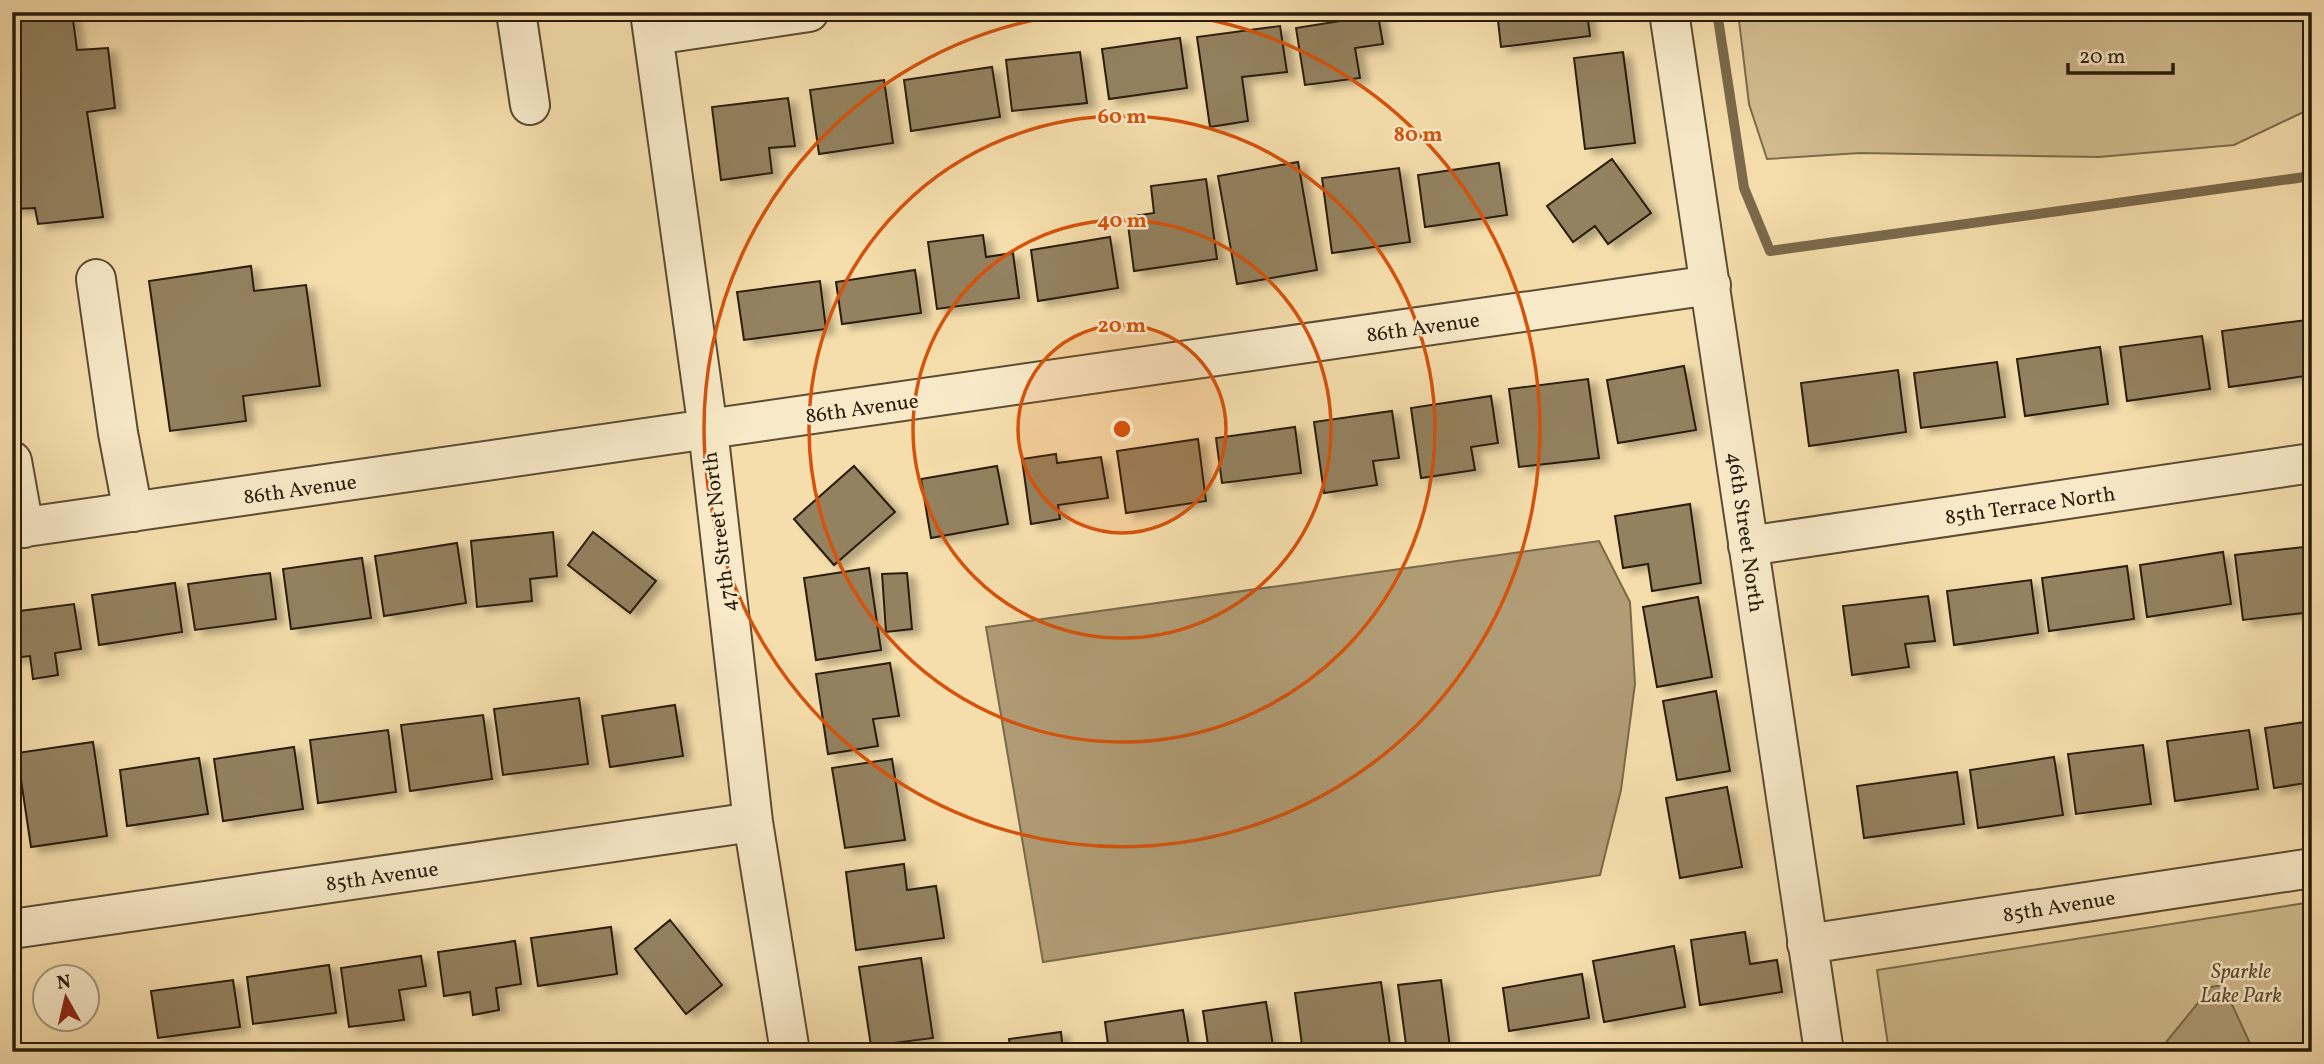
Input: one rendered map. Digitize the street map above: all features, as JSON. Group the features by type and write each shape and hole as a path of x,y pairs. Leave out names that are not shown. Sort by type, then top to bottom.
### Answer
{"street":[{"path":"516,12 530,105"},
{"path":"652,24 808,12"},
{"name":"46th Street North","path":"1669,12 1824,1052"},
{"name":"47th Street North","path":"652,24 708,430 753,822 790,1052"},
{"path":"96,279 118,433 133,512"},
{"name":"86th Avenue","path":"18,529 1710,285"},
{"path":"12,461 18,529"},
{"name":"85th Terrace North","path":"1748,546 2312,463"},
{"name":"85th Avenue","path":"12,929 753,822"},
{"name":"85th Avenue","path":"1807,944 2312,868"}],"green space":[{"path":"1738,12 2312,12 2312,108 2234,145 2099,157 1860,153 1767,159 1749,104"},
{"name":"Sparkle Lake Park","path":"2312,902 2312,1052 1889,1052 1877,970"}],"shaded area":[{"path":"1599,541 1630,602 1635,684 1621,790 1600,875 1043,962 986,627"},
{"path":"2223,985 2254,1052 2158,1052 2211,987"}],"building":[{"path":"12,12 72,12 77,50 108,48 115,108 87,112 103,217 38,224 35,208 14,209"},
{"path":"1497,12 1587,12 1590,36 1501,47"},
{"path":"1378,15 1383,44 1355,48 1360,78 1305,85 1296,28"},
{"path":"1280,26 1287,72 1242,77 1248,121 1210,127 1197,37"},
{"path":"1180,38 1187,88 1109,99 1102,49"},
{"path":"1080,52 1087,103 1012,111 1006,60"},
{"path":"1623,52 1635,143 1585,149 1574,58"},
{"path":"992,67 1000,117 911,131 904,80"},
{"path":"884,80 893,143 819,154 810,90"},
{"path":"788,98 795,146 769,148 772,173 721,180 712,107"},
{"path":"1612,159 1651,213 1608,244 1595,226 1573,242 1547,206"},
{"path":"1298,162 1317,270 1237,284 1218,176"},
{"path":"1499,163 1507,215 1425,227 1418,175"},
{"path":"1399,168 1410,242 1332,253 1322,178"},
{"path":"1206,179 1217,259 1134,271 1127,217 1154,213 1151,186"},
{"path":"983,235 986,257 1013,253 1019,298 937,309 928,242"},
{"path":"1110,237 1118,288 1038,301 1031,250"},
{"path":"251,266 254,291 306,285 320,386 243,396 246,421 170,431 149,281"},
{"path":"915,270 921,313 842,324 836,282"},
{"path":"820,281 826,329 744,340 737,292"},
{"path":"2306,320 2312,375 2229,387 2222,331"},
{"path":"2202,336 2210,389 2127,401 2120,347"},
{"path":"2100,347 2108,404 2025,416 2017,359"},
{"path":"1997,362 2005,417 1921,428 1914,373"},
{"path":"1684,366 1696,430 1618,443 1607,380"},
{"path":"1898,370 1906,432 1809,446 1801,383"},
{"path":"1588,379 1599,458 1519,467 1509,389"},
{"path":"1491,396 1498,443 1471,447 1475,470 1421,478 1411,408"},
{"path":"1392,411 1399,458 1373,461 1377,485 1324,493 1314,422"},
{"path":"1295,427 1301,473 1222,483 1216,438"},
{"path":"1198,439 1206,501 1126,513 1117,451"},
{"path":"1056,454 1057,463 1101,457 1108,498 1058,505 1060,519 1031,524 1022,459"},
{"path":"854,466 895,512 834,565 794,519"},
{"path":"997,466 1008,524 931,538 921,479"},
{"path":"1690,504 1701,583 1652,591 1648,564 1623,568 1615,516"},
{"path":"553,532 557,576 530,579 532,601 477,607 471,541"},
{"path":"593,532 656,581 630,613 568,565"},
{"path":"457,543 466,603 384,616 375,556"},
{"path":"2312,546 2312,612 2243,620 2235,555"},
{"path":"2223,552 2231,604 2147,617 2140,565"},
{"path":"362,558 371,618 291,629 283,569"},
{"path":"2127,566 2134,619 2049,631 2042,578"},
{"path":"869,568 881,650 816,660 804,578"},
{"path":"270,573 276,619 195,630 188,584"},
{"path":"907,573 912,629 886,632 882,574"},
{"path":"2031,580 2038,633 1954,645 1947,591"},
{"path":"175,583 182,632 99,645 92,595"},
{"path":"1928,596 1935,641 1905,644 1909,667 1852,675 1843,606"},
{"path":"1698,597 1712,677 1657,687 1643,607"},
{"path":"74,604 81,649 55,653 58,675 33,679 30,656 12,658 12,612"},
{"path":"890,663 899,716 873,719 878,746 828,754 816,674"},
{"path":"1716,691 1730,771 1677,780 1663,701"},
{"path":"579,698 588,764 503,775 494,709"},
{"path":"675,705 683,756 610,767 602,716"},
{"path":"483,715 492,779 410,791 401,725"},
{"path":"2312,721 2312,782 2274,788 2265,728"},
{"path":"388,730 396,792 318,803 310,740"},
{"path":"2249,730 2258,789 2175,801 2167,741"},
{"path":"93,742 107,836 31,847 17,753"},
{"path":"2143,745 2151,804 2076,814 2068,754"},
{"path":"294,747 303,809 223,821 214,759"},
{"path":"2054,757 2063,815 1978,828 1970,770"},
{"path":"199,758 208,814 127,826 120,770"},
{"path":"892,759 905,840 845,848 832,768"},
{"path":"1957,772 1964,824 1864,838 1857,786"},
{"path":"1727,787 1742,867 1680,878 1666,798"},
{"path":"904,864 907,890 936,886 944,938 856,950 846,872"},
{"path":"670,920 722,985 686,1014 635,949"},
{"path":"611,927 617,974 538,986 531,938"},
{"path":"1745,932 1750,964 1777,960 1782,992 1700,1005 1691,940"},
{"path":"515,941 521,984 496,988 499,1010 473,1015 470,992 444,996 438,952"},
{"path":"1674,946 1685,1007 1604,1022 1593,961"},
{"path":"421,956 426,986 399,990 404,1020 349,1027 341,968"},
{"path":"921,958 933,1038 871,1046 859,967"},
{"path":"329,965 336,1013 253,1024 247,977"},
{"path":"1582,974 1589,1018 1509,1031 1503,988"},
{"path":"233,980 240,1027 158,1038 151,991"},
{"path":"1441,980 1450,1047 1407,1052 1398,985"},
{"path":"1381,982 1391,1052 1303,1052 1295,993"},
{"path":"1266,1002 1274,1052 1209,1052 1203,1011"},
{"path":"1183,1010 1190,1052 1109,1052 1105,1022"},
{"path":"1061,1032 1063,1052 1011,1052 1009,1039"}],"waterway":[{"path":"1717,12 1744,188 1770,251 2312,176"}]}
